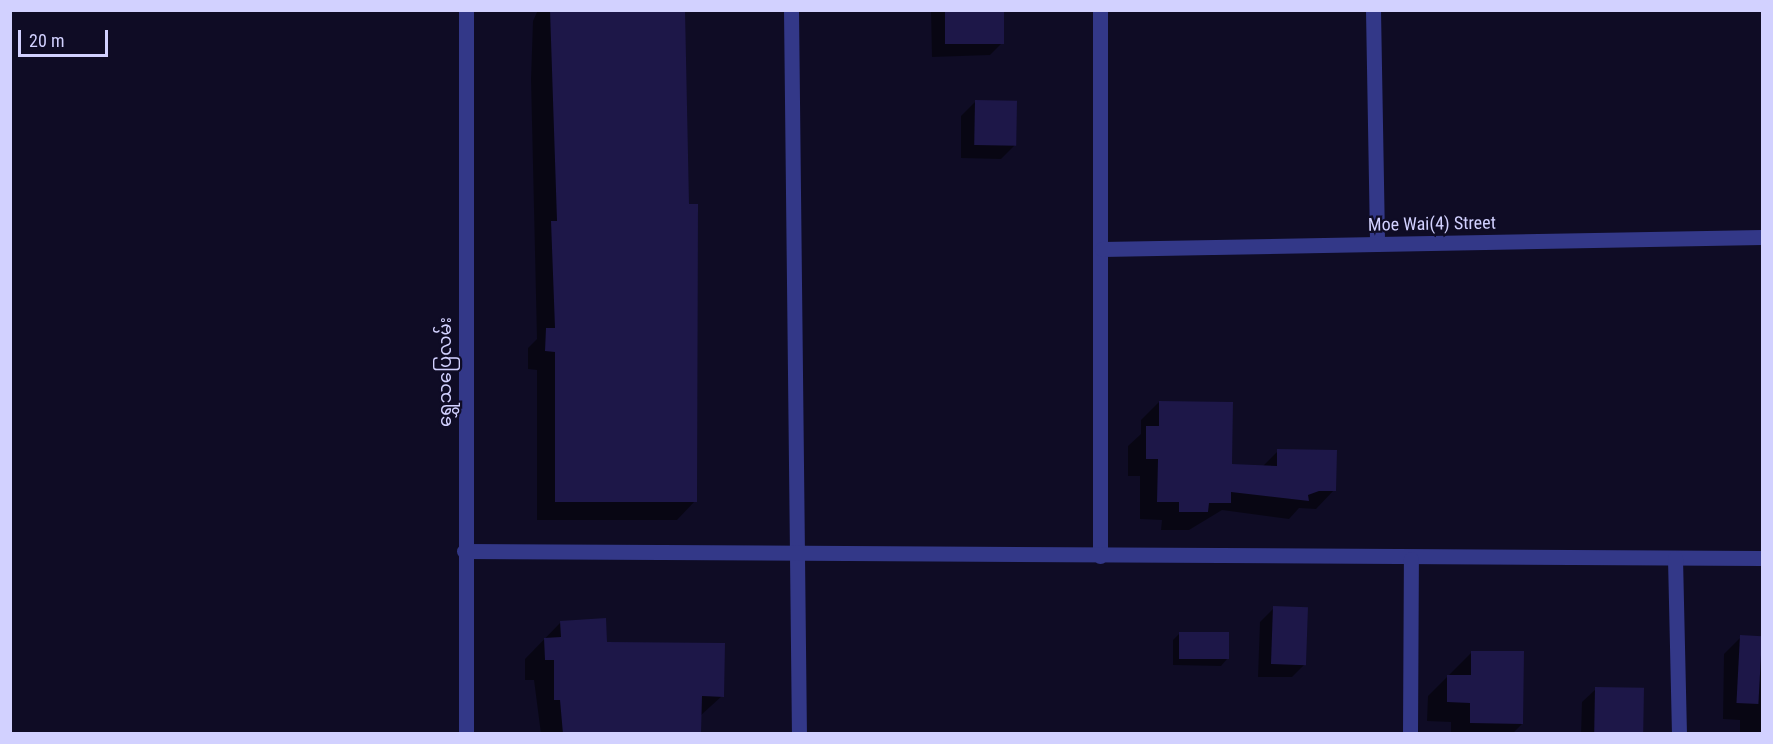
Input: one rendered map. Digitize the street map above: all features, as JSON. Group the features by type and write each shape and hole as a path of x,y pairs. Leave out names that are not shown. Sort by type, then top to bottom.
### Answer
{"street":[{"name":"ရွှေသပြေလမ်း","path":"466,10 464,551 466,734"},
{"path":"791,10 800,554 799,734"},
{"path":"1100,10 1102,249 1100,556"},
{"path":"1373,10 1377,244"},
{"name":"Moe Wai(4) Street","path":"1102,249 1762,237"},
{"path":"464,551 1411,559 1762,558"},
{"path":"1675,558 1679,734"},
{"path":"1410,734 1411,559"}],"building":[{"path":"550,10 685,10 689,204 698,204 697,502 555,502 555,352 545,351 546,328 555,328 551,221 557,221"},
{"path":"945,10 1004,10 1004,44 945,44"},
{"path":"975,100 1017,101 1016,146 974,145"},
{"path":"1159,401 1233,402 1232,464 1277,466 1277,449 1337,450 1336,491 1319,491 1308,495 1309,501 1231,492 1231,503 1209,503 1208,512 1179,512 1179,502 1157,502 1158,459 1146,459 1146,426 1159,426"},
{"path":"1273,606 1308,607 1306,665 1271,664"},
{"path":"606,618 607,642 725,643 724,697 702,696 701,734 563,734 560,700 554,700 554,660 545,660 544,638 561,637 560,621"},
{"path":"1179,632 1229,632 1229,659 1179,659"},
{"path":"1740,635 1762,636 1758,704 1736,703"},
{"path":"1471,651 1524,651 1523,724 1470,723 1470,703 1447,702 1447,675 1471,675"},
{"path":"1595,687 1644,688 1643,733 1594,732"}]}
